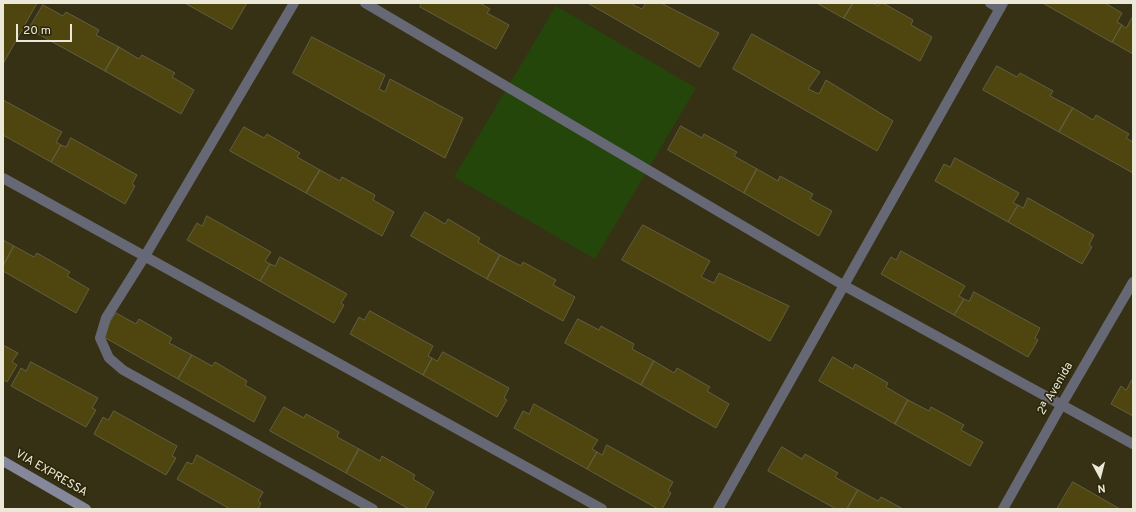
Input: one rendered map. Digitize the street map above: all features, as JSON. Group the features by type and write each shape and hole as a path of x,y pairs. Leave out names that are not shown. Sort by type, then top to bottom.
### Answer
{"main road":[{"name":"VIA EXPRESSA","path":"3,461 86,509"}],"street":[{"path":"294,3 145,256 106,318 100,338 109,358 123,370 373,509"},
{"path":"365,3 843,285 1133,444"},
{"path":"718,509 843,285 1002,6 990,3"},
{"path":"3,178 602,509"},
{"name":"2ª Avenida","path":"1003,509 1133,282"}],"green space":[{"path":"556,6 696,88 595,259 454,177"}],"building":[{"path":"3,3 37,3 3,64"},
{"path":"185,3 247,3 232,29"},
{"path":"422,3 480,3 490,9 487,13 509,25 496,49 420,7"},
{"path":"588,3 634,3 633,5 642,9 646,3 661,3 719,33 700,67"},
{"path":"817,3 853,3 844,18"},
{"path":"853,3 873,3 878,6 880,3 883,3 913,20 911,25 932,37 920,61 844,18"},
{"path":"1043,3 1105,3 1122,13 1117,22 1122,25 1112,42"},
{"path":"43,5 63,16 66,12 99,30 96,35 119,47 105,71 29,29"},
{"path":"1132,18 1133,54 1112,42 1122,25 1126,28"},
{"path":"752,34 820,72 808,89 819,94 826,80 893,121 877,151 733,69"},
{"path":"312,37 385,75 379,89 385,92 390,79 463,118 445,158 293,73"},
{"path":"119,47 139,59 142,55 175,73 172,77 194,90 181,114 105,71"},
{"path":"997,66 1017,77 1020,73 1053,91 1050,96 1073,108 1059,132 983,90"},
{"path":"3,100 62,132 56,142 61,145 51,162 3,135"},
{"path":"1073,108 1093,120 1096,115 1129,134 1126,138 1133,142 1133,173 1059,132"},
{"path":"681,126 702,138 704,134 737,152 734,156 757,169 744,193 668,150"},
{"path":"244,127 264,138 267,134 300,153 297,157 320,170 306,193 230,151"},
{"path":"71,138 137,175 132,184 135,186 125,204 51,162 61,145 66,147"},
{"path":"955,158 1019,193 1013,203 1018,205 1008,222 935,181 944,164 950,167"},
{"path":"757,169 778,181 780,176 813,194 810,199 832,211 819,236 744,193"},
{"path":"320,170 340,181 342,177 375,195 373,200 394,212 382,236 306,193"},
{"path":"1028,198 1094,235 1089,245 1092,247 1082,264 1008,222 1018,205 1023,208"},
{"path":"425,212 445,224 448,219 480,238 478,242 500,255 487,279 411,236"},
{"path":"207,216 271,252 265,261 270,264 260,281 187,240 197,223 202,226"},
{"path":"643,225 710,261 701,277 714,283 719,273 789,306 770,341 622,260"},
{"path":"3,240 14,246 3,266"},
{"path":"14,246 34,257 37,253 70,272 67,276 89,289 76,313 3,271 3,266"},
{"path":"901,251 965,286 959,296 964,299 954,315 881,274 891,257 896,260"},
{"path":"500,255 521,266 523,262 556,280 553,285 575,297 563,321 487,279"},
{"path":"280,257 347,294 341,303 344,305 334,323 260,281 270,264 275,266"},
{"path":"974,292 1040,328 1035,338 1038,340 1028,357 954,315 964,299 969,301"},
{"path":"370,311 433,346 428,356 432,358 423,375 350,334 359,317 364,320"},
{"path":"116,313 136,324 139,319 172,338 169,343 192,355 178,379 102,336"},
{"path":"578,319 599,330 601,326 634,344 632,349 654,361 641,385 565,343"},
{"path":"3,345 18,353 12,362 17,365 7,382 3,380"},
{"path":"443,352 509,388 504,398 507,400 497,417 423,375 432,358 437,361"},
{"path":"192,355 212,366 215,362 247,381 245,385 266,397 254,422 178,379"},
{"path":"833,357 853,369 855,364 888,383 886,387 908,400 895,424 819,381"},
{"path":"654,361 674,373 677,368 710,387 707,391 729,404 716,428 641,385"},
{"path":"31,362 98,398 92,408 96,410 86,427 11,386 21,368 26,371"},
{"path":"1132,380 1133,416 1111,404 1121,386 1126,390"},
{"path":"908,400 929,411 931,407 964,425 961,430 983,442 970,466 895,424"},
{"path":"534,404 598,440 592,449 597,452 587,469 514,428 523,411 529,414"},
{"path":"284,407 304,418 306,414 339,432 337,437 359,449 346,473 270,431"},
{"path":"114,411 177,446 172,456 176,458 166,475 94,434 103,417 108,420"},
{"path":"607,445 673,482 668,491 671,493 662,509 658,509 587,469 597,452 602,455"},
{"path":"782,447 802,459 805,454 838,473 835,477 858,490 847,509 836,509 768,471"},
{"path":"359,449 380,461 382,456 415,475 413,479 434,492 425,509 409,509 346,473"},
{"path":"197,455 263,492 258,501 261,503 258,509 230,509 177,479 187,462 192,464"},
{"path":"1073,482 1120,509 1057,509"},
{"path":"858,490 878,501 881,497 903,509 847,509"}]}
